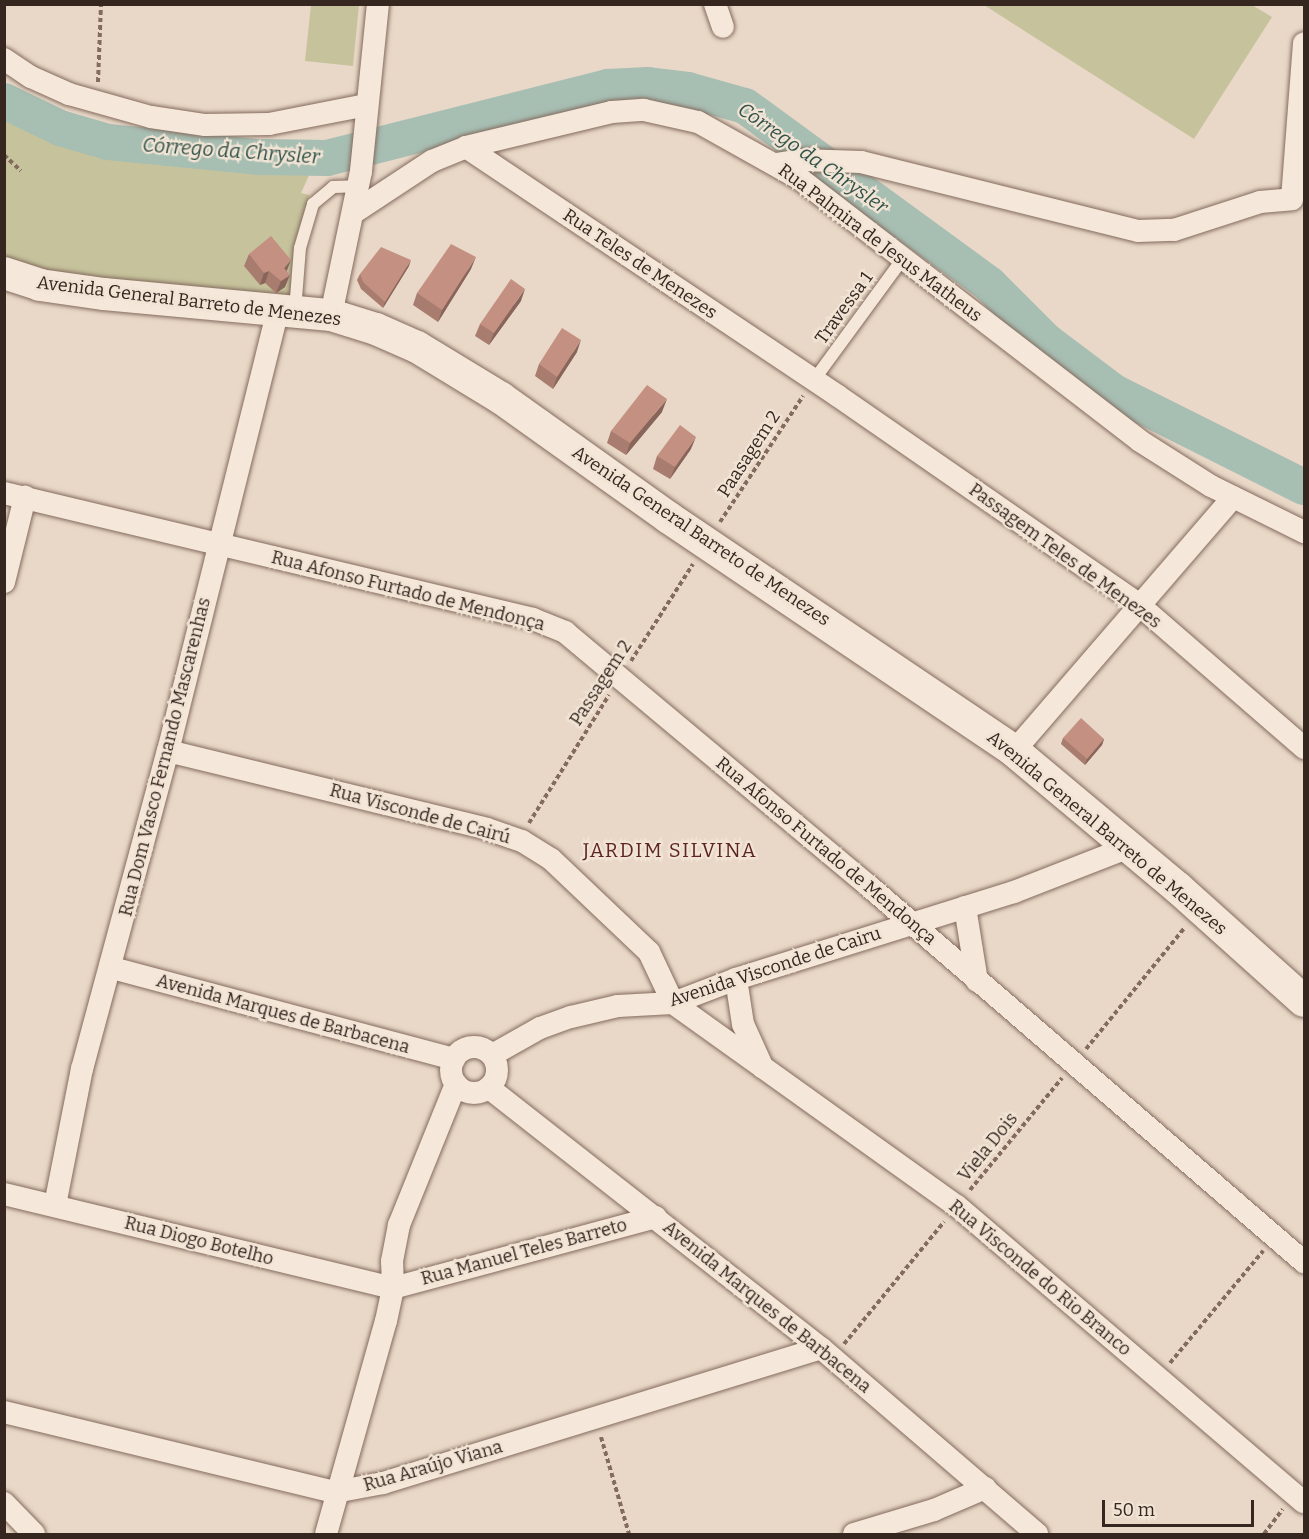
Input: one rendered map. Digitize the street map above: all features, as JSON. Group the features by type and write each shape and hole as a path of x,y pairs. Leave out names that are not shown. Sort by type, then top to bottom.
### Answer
{"main road":[{"name":"Avenida General Barreto de Menezes","path":"4,273 40,285 104,294 331,315 376,329 467,377 1014,751 1305,1001"}],"street":[{"path":"331,315 359,178 378,4"},
{"path":"715,4 723,27"},
{"path":"776,164 801,160 861,162 1138,231 1174,230 1260,202 1298,203 1305,43"},
{"path":"4,59 31,77 95,101 152,117 237,126 305,119 367,105"},
{"name":"Rua Palmira de Jesus Matheus","path":"353,213 432,161 466,147 612,112 644,110 698,122 776,164 904,257 1082,399 1140,441 1233,497 1305,532"},
{"name":"Rua Teles de Menezes","path":"466,147 814,380"},
{"name":"Rua Dom Vasco Fernando Mascarenhas","path":"55,1205 82,1069 111,968 220,544 286,310"},
{"name":"Passagem Teles de Menezes","path":"814,380 1137,604 1305,748"},
{"path":"4,582 15,495"},
{"name":"Rua Afonso Furtado de Mendonça","path":"15,495 533,619 565,632 911,923 1072,1065 1305,1262"},
{"path":"1014,751 1137,604 1233,497"},
{"name":"Rua Visconde de Cairú","path":"168,751 522,841 551,860 650,952 673,1003"},
{"name":"Avenida Visconde de Cairu","path":"492,1055 540,1028 571,1017 618,1006 673,1003 736,979 965,907 1127,848"},
{"path":"965,907 977,981"},
{"name":"Avenida Marques de Barbacena","path":"111,968 454,1059"},
{"name":"Rua Visconde do Rio Branco","path":"736,979 743,1024 764,1069"},
{"name":"Rua Visconde do Rio Branco","path":"673,1003 957,1206 1300,1498"},
{"path":"475,1047 492,1055 497,1076 489,1088 468,1092 456,1084 451,1072 454,1059 463,1050 475,1047"},
{"path":"326,1534 335,1492 393,1279 407,1237 410,1197 456,1084"},
{"name":"Avenida Marques de Barbacena","path":"489,1088 656,1217 826,1353 1037,1534"},
{"name":"Rua Diogo Botelho","path":"4,1194 393,1279"},
{"name":"Rua Manuel Teles Barreto","path":"393,1279 656,1217"},
{"name":"Rua Araújo Viana","path":"4,1412 335,1492 383,1484 596,1419 826,1353"},
{"path":"854,1534 934,1510 985,1488"},
{"path":"4,1503 34,1534"}],"lane":[{"path":"286,310 312,204 333,187 359,178"},
{"name":"Travessa 1","path":"814,380 904,257"}],"path":[{"path":"95,101 101,4"},
{"path":"4,155 21,171"},
{"name":"Paasagem 2","path":"707,542 814,380"},
{"name":"Passagem 2","path":"522,841 533,812 707,542"},
{"name":"Viela Dois","path":"826,1353 957,1206 1072,1065 1139,989 1199,908"},
{"path":"1158,1377 1275,1236"},
{"path":"596,1419 629,1534"},
{"path":"1263,1534 1300,1498"}],"shaded area":[{"path":"311,5 359,5 353,66 305,61"},
{"path":"984,5 1252,5 1272,17 1194,139"},
{"path":"4,108 56,131 156,154 237,166 311,171 301,193 309,195 289,302 69,279 5,259"}],"building":[{"path":"271,236 291,260 284,268 290,275 281,281 269,271 264,273 249,254"},
{"path":"451,244 476,257 442,310 417,293"},
{"path":"381,247 411,260 385,302 363,282 360,274"},
{"path":"511,279 525,289 494,333 480,324"},
{"path":"562,328 581,340 557,377 539,364"},
{"path":"647,385 667,399 630,443 611,431"},
{"path":"680,425 696,437 675,467 657,456"},
{"path":"1081,718 1104,739 1087,759 1063,738"}],"waterway":[{"name":"Córrego da Chrysler","path":"4,101 60,128 108,142 259,157 327,158 608,87 648,85 688,90 745,106 989,284 1046,341 1114,392 1304,487"}],"district":[{"name":"JARDIM SILVINA","path":"670,850"}]}
